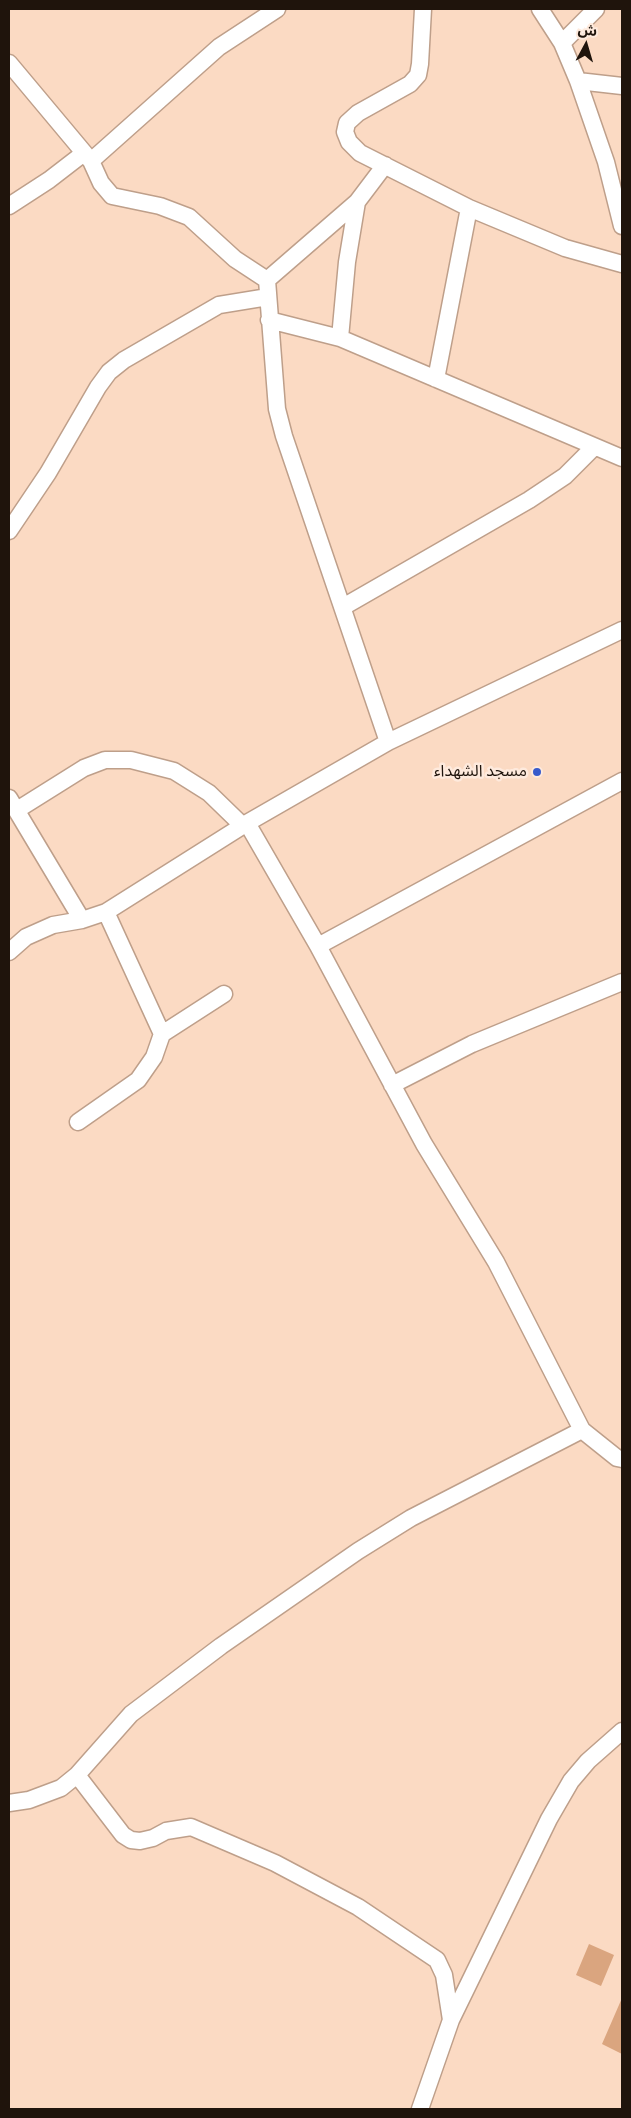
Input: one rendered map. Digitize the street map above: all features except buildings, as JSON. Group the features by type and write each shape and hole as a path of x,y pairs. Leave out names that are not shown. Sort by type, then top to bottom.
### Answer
{"street":[{"path":"9,206 88,157 219,47 278,9"},
{"path":"422,9 418,75 410,84 358,113 347,123 345,132 349,142 360,153 469,208 565,248 622,264"},
{"path":"540,9 562,43 578,81 606,162 622,226"},
{"path":"562,43 596,9"},
{"path":"9,63 88,157 101,183 112,196 160,206 189,217 235,259 267,280"},
{"path":"578,81 622,86"},
{"path":"267,280 357,202 385,165"},
{"path":"340,338 347,262 357,202"},
{"path":"436,379 469,208"},
{"path":"267,280 276,409 388,742"},
{"path":"9,531 48,473 98,386 109,372 124,360 219,304 268,297"},
{"path":"269,320 340,338 622,458"},
{"path":"343,607 529,500 565,476 594,447"},
{"path":"9,952 26,937 53,925 82,920 106,912 245,825 388,742 622,630"},
{"path":"82,920 13,804 84,768 105,760 131,760 174,771 208,793 245,825 318,946 424,1144 496,1262 582,1430 622,1460"},
{"path":"318,946 622,781"},
{"path":"106,912 162,1034"},
{"path":"392,1085 472,1044 622,982"},
{"path":"78,1122 138,1080 154,1057 162,1034 224,994"},
{"path":"9,1803 28,1800 61,1788 77,1775 131,1714 221,1646 358,1551 411,1518 582,1430"},
{"path":"420,2109 451,2020 553,1812 571,1782 588,1760 622,1731"},
{"path":"77,1775 123,1835 131,1840 140,1841 153,1838 166,1831 191,1827 275,1863 358,1906 437,1960 444,1975 451,2020"}],"place":[{"name":"مسجد الشهداء","path":"537,772"}]}
